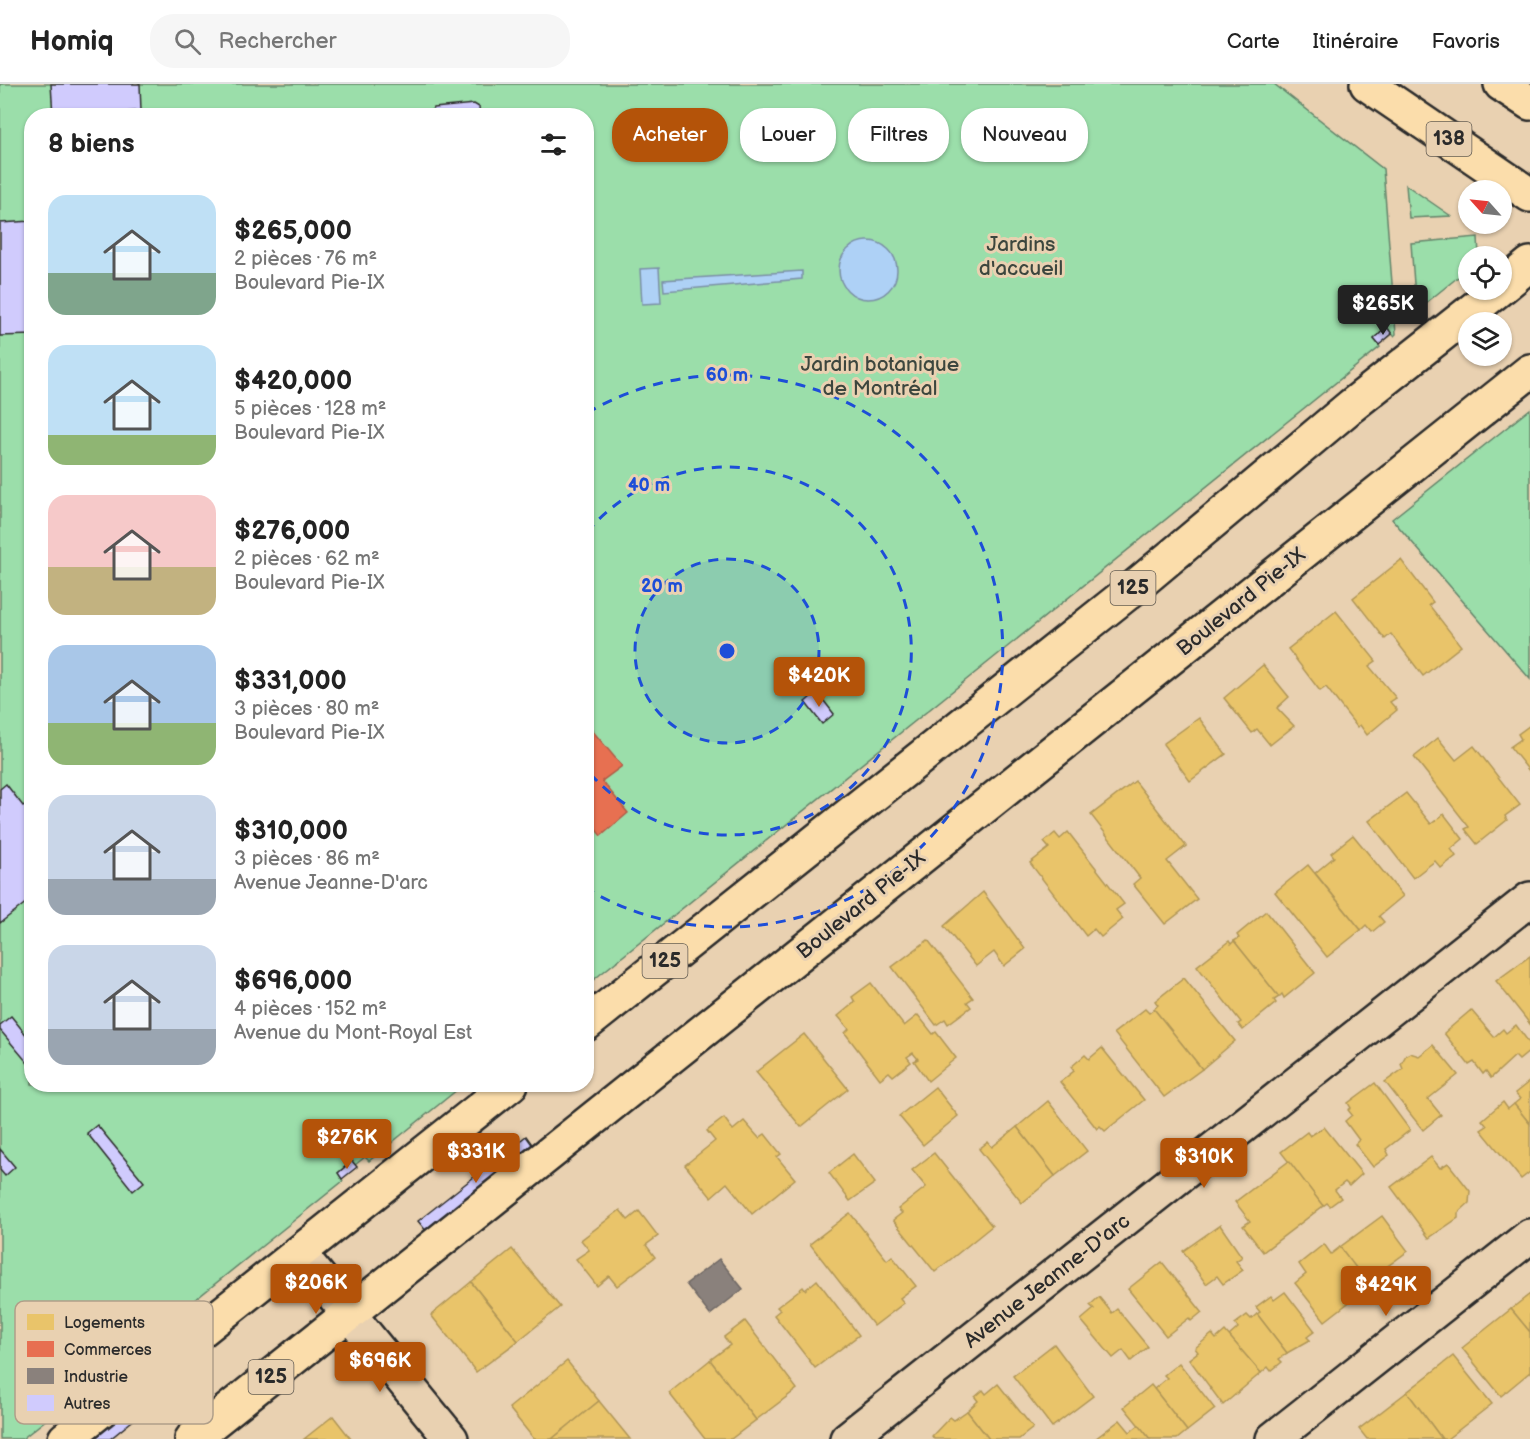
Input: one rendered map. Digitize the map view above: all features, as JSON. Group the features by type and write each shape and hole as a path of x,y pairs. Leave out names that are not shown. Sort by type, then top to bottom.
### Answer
{"main road":[{"name":"138","path":"1367,84 1530,195"},
{"path":"1501,84 1530,103"},
{"name":"125","path":"1512,278 1530,264"},
{"name":"125","path":"594,1018 1130,591 1351,406 1485,300"},
{"name":"Boulevard Pie-IX","path":"213,1422 1530,371"},
{"path":"213,1322 501,1092"},
{"path":"65,1439 84,1424"},
{"name":"Boulevard Pie-IX","path":"192,1439 211,1424"}],"street":[{"name":"Avenue Jeanne-D'arc","path":"847,1439 1530,899"},
{"path":"1274,1439 1530,1236"},
{"path":"300,1254 451,1439"}],"green space":[{"name":"Jardin botanique de Montréal","path":"0,84 1274,84 1383,169 1396,334 1394,336 1387,328 1374,339 1380,347 594,979 594,108 24,108 24,1092 454,1092 369,1161 365,1157 355,1165 352,1161 338,1173 343,1181 194,1301 15,1301 15,1424 41,1424 22,1439 0,1439"},
{"path":"1406,185 1451,216 1409,218"},
{"path":"1478,237 1478,246 1458,246 1458,277 1416,311 1411,243"},
{"path":"1530,409 1530,679 1392,519"}],"water":[{"path":"868,241 879,243 892,254 897,270 895,281 884,294 868,299 857,297 844,286 839,270 841,259 852,246"},
{"path":"659,268 661,303 642,304 640,269"},
{"path":"802,271 802,279 664,291 663,280"}],"building: Logements":[{"path":"1401,560 1433,602 1429,605 1461,646 1423,676 1391,634 1385,639 1353,598"},
{"path":"1336,611 1376,661 1369,666 1396,698 1390,702 1397,710 1367,735 1360,725 1357,727 1326,687 1320,691 1288,649"},
{"path":"1263,665 1289,697 1277,708 1294,726 1270,745 1257,729 1252,733 1224,698"},
{"path":"1199,718 1226,754 1190,781 1163,744"},
{"path":"1529,726 1530,772 1510,747 1521,739 1518,734"},
{"path":"1438,738 1456,760 1474,746 1520,805 1505,816 1507,820 1477,844 1465,829 1469,827 1414,757"},
{"path":"1135,781 1186,846 1167,861 1197,899 1165,924 1133,884 1140,878 1091,815"},
{"path":"1406,793 1431,824 1444,814 1463,839 1451,849 1456,856 1441,868 1435,861 1413,878 1369,821"},
{"path":"1068,832 1124,904 1116,910 1123,919 1101,937 1094,929 1086,936 1030,863 1049,848 1044,842 1055,833 1060,839"},
{"path":"1353,835 1403,896 1379,916 1384,922 1372,932 1366,925 1361,930 1315,873 1334,857 1331,853"},
{"path":"1308,865 1361,930 1327,957 1275,892"},
{"path":"983,892 1025,949 1004,966 994,952 976,966 944,926"},
{"path":"1266,911 1315,973 1284,998 1282,994 1279,997 1234,941 1239,938 1237,935"},
{"path":"928,940 973,998 967,1002 971,1007 948,1024 945,1019 936,1025 892,967"},
{"path":"1229,941 1231,944 1234,941 1279,997 1274,1000 1276,1003 1243,1030 1238,1024 1241,1022 1197,966"},
{"path":"1530,956 1530,1024 1496,981"},
{"path":"1184,978 1235,1041 1202,1069 1154,1009 1158,1005 1155,1001"},
{"path":"871,983 904,1026 918,1015 933,1034 936,1032 956,1058 928,1081 914,1061 918,1059 913,1053 907,1057 911,1062 893,1076 889,1072 880,1079 845,1033 849,1029 838,1016 855,1002 852,997"},
{"path":"1145,1009 1149,1013 1154,1009 1202,1069 1164,1097 1114,1033"},
{"path":"1471,1010 1494,1037 1503,1029 1506,1033 1516,1025 1530,1044 1530,1051 1519,1060 1515,1056 1491,1078 1486,1071 1483,1074 1474,1062 1469,1065 1444,1033"},
{"path":"804,1034 848,1089 801,1127 756,1072"},
{"path":"1433,1045 1458,1075 1428,1099 1441,1115 1423,1130 1385,1082 1403,1069 1401,1064 1406,1055 1410,1053 1419,1056"},
{"path":"1102,1048 1144,1100 1105,1131 1100,1126 1097,1129 1060,1082 1074,1071 1071,1067 1085,1055 1089,1059"},
{"path":"1530,1081 1530,1124 1514,1104 1520,1099 1515,1093"},
{"path":"1375,1083 1410,1130 1386,1149 1389,1155 1373,1167 1355,1144 1359,1140 1345,1121 1352,1115 1348,1110 1351,1108 1348,1103"},
{"path":"935,1087 958,1116 923,1145 899,1116"},
{"path":"1048,1101 1087,1151 1055,1176 1017,1127"},
{"path":"1503,1102 1508,1109 1514,1104 1530,1124 1530,1172 1521,1179 1481,1130 1487,1126 1482,1120"},
{"path":"724,1118 733,1130 744,1121 759,1138 765,1134 781,1154 777,1157 795,1179 752,1214 727,1183 711,1197 685,1165 715,1141 707,1131"},
{"path":"1017,1127 1055,1176 1022,1203 979,1149 988,1142 992,1147"},
{"path":"1324,1127 1362,1174 1349,1186 1345,1182 1335,1190 1341,1198 1330,1206 1327,1203 1323,1206 1281,1152 1307,1132 1310,1136"},
{"path":"934,1153 992,1226 935,1272 893,1220 902,1213 898,1209 926,1187 912,1170"},
{"path":"853,1154 875,1183 850,1201 829,1173"},
{"path":"1431,1157 1440,1168 1448,1163 1470,1191 1469,1203 1458,1213 1458,1218 1429,1238 1391,1187"},
{"path":"1289,1161 1323,1206 1263,1252 1243,1226 1250,1221 1235,1202"},
{"path":"620,1210 628,1220 639,1211 658,1236 646,1245 655,1257 617,1286 609,1276 597,1286 576,1259 589,1250 581,1240"},
{"path":"850,1213 887,1260 892,1256 916,1286 900,1298 904,1303 874,1326 810,1244"},
{"path":"1382,1216 1408,1251 1366,1282 1340,1247"},
{"path":"1220,1225 1242,1257 1236,1261 1243,1270 1223,1284 1217,1276 1206,1284 1183,1251"},
{"path":"1324,1244 1331,1254 1340,1247 1370,1286 1325,1321 1295,1283 1306,1274 1299,1264"},
{"path":"512,1249 560,1307 518,1341 471,1282"},
{"path":"1162,1262 1202,1312 1191,1321 1189,1318 1166,1336 1128,1289"},
{"path":"817,1280 859,1335 815,1368 774,1315 780,1310 777,1307 803,1287 805,1290"},
{"path":"471,1282 518,1341 476,1372 431,1315"},
{"path":"1285,1292 1315,1331 1307,1337 1310,1340 1287,1353 1257,1314 1260,1312 1256,1307 1271,1296 1274,1300"},
{"path":"1530,1294 1530,1332 1511,1309"},
{"path":"1099,1297 1112,1313 1117,1309 1148,1347 1131,1361 1123,1350 1113,1358 1081,1320 1094,1309 1090,1305"},
{"path":"1511,1309 1530,1332 1530,1372 1501,1396 1462,1348"},
{"path":"1257,1314 1287,1353 1279,1359 1282,1362 1271,1371 1268,1367 1261,1373 1229,1336 1238,1328 1235,1324 1247,1315 1251,1319"},
{"path":"745,1321 797,1389 756,1420 710,1360 730,1345 724,1337"},
{"path":"1225,1331 1261,1373 1223,1405 1189,1359 1198,1352 1195,1348 1212,1334 1216,1339"},
{"path":"1054,1344 1093,1396 1052,1427 1013,1376"},
{"path":"1453,1356 1492,1404 1447,1439 1442,1439 1407,1392"},
{"path":"710,1360 756,1420 731,1439 705,1439 669,1393"},
{"path":"567,1361 599,1401 552,1439 534,1439 509,1408"},
{"path":"1179,1363 1215,1409 1187,1431 1154,1389 1167,1378 1164,1375"},
{"path":"998,1384 1033,1428 1019,1439 989,1439 967,1411 978,1401 975,1397 983,1390 986,1394"},
{"path":"1151,1385 1187,1431 1177,1439 1150,1439 1124,1407"},
{"path":"1407,1392 1442,1439 1367,1439 1359,1429"},
{"path":"599,1401 630,1439 552,1439"},
{"path":"967,1411 989,1439 934,1439 932,1436 950,1417 954,1420"},
{"path":"333,1416 351,1439 304,1439"},
{"path":"1120,1420 1130,1432 1139,1425 1150,1439 1095,1439"}],"building: Commerces":[{"path":"594,733 622,766 602,781 628,813 601,836 594,827"}],"building: Industrie":[{"path":"719,1259 743,1289 710,1315 686,1284"}],"building: Autres":[{"path":"51,84 140,84 141,108 52,108"},
{"path":"474,104 479,108 434,108"},
{"path":"24,222 24,335 0,336 0,223"},
{"path":"1387,327 1392,334 1379,345 1374,339"},
{"path":"817,692 834,714 822,724 805,702"},
{"path":"6,784 24,805 24,904 0,923 0,789"},
{"path":"11,1016 24,1032 24,1058 0,1030 0,1025"},
{"path":"97,1125 144,1182 133,1191 87,1133"},
{"path":"526,1136 534,1147 427,1232 418,1221"},
{"path":"0,1149 15,1167 5,1176 0,1170"},
{"path":"352,1161 357,1167 342,1179 338,1173"},
{"path":"108,1424 128,1424 110,1439 95,1439 93,1436"}],"park label":[{"name":"Jardins d'accueil","path":"1021,256"}]}
